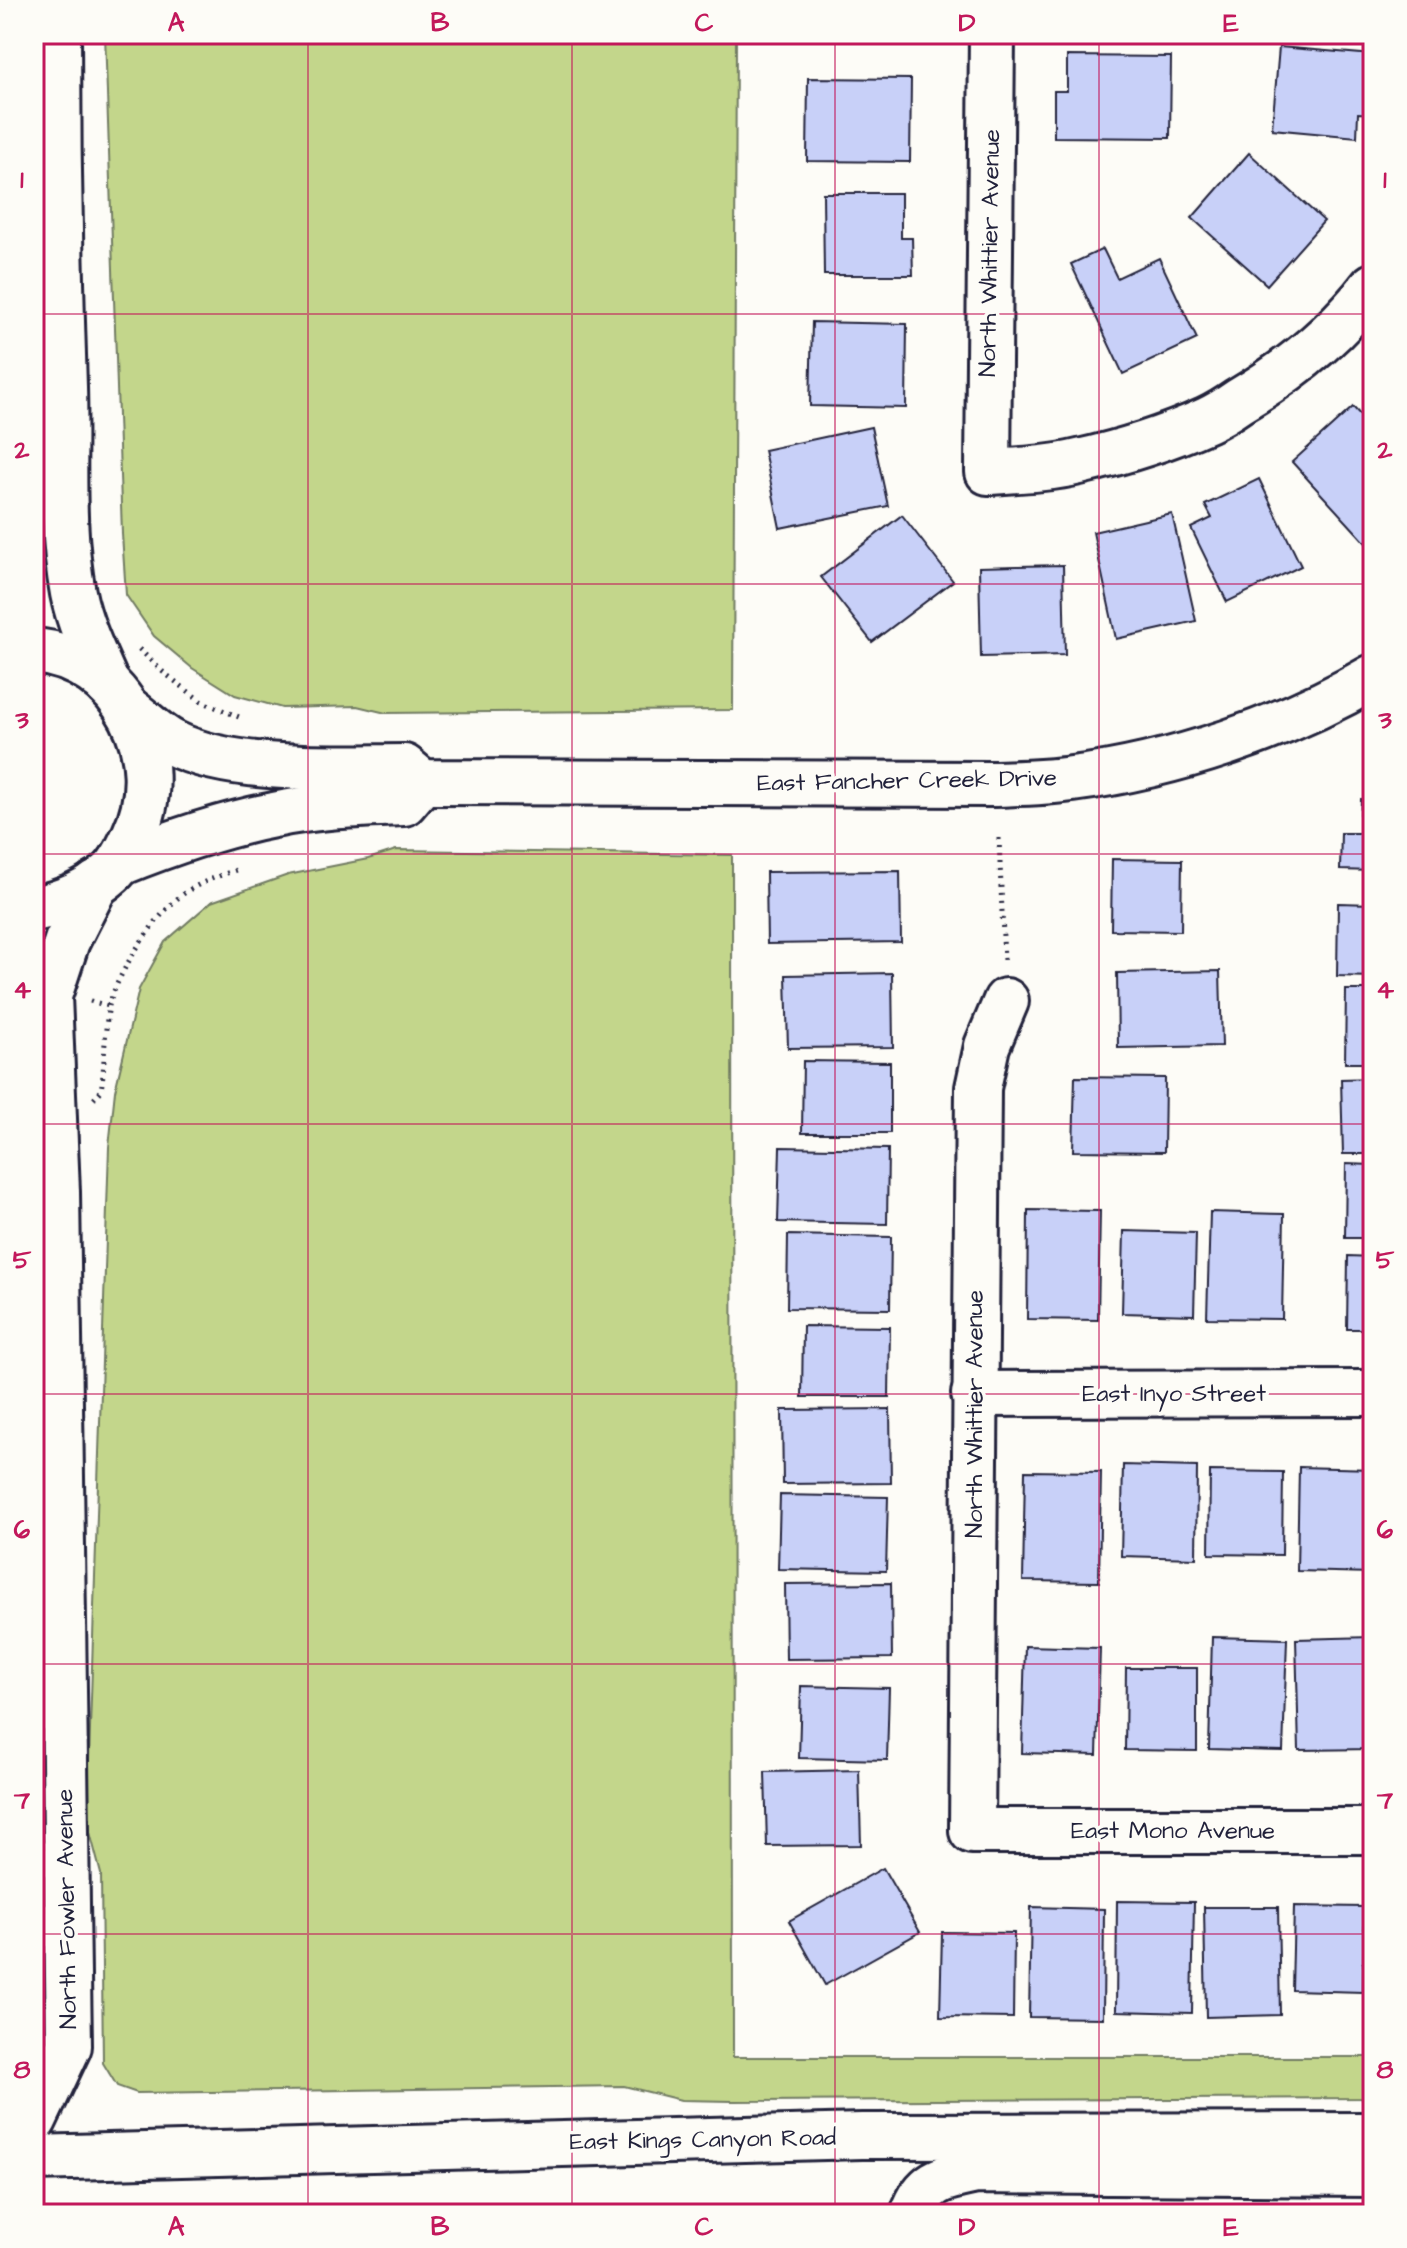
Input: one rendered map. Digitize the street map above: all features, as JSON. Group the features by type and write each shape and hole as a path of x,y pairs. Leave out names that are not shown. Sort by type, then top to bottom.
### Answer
{"street":[{"path":"58,34 58,214 66,439 65,536 73,595 88,642 118,697"},
{"name":"North Whittier Avenue","path":"992,34 988,472 1078,462 1144,445 1210,419 1268,384 1314,348 1354,311 1373,286"},
{"name":"East Fancher Creek Drive","path":"34,651 78,664 171,743 212,758 323,767 404,767 422,782 992,784 1071,779 1165,762 1267,729 1373,677"},
{"name":"North Fowler Avenue","path":"34,2120 69,2046 56,1153 49,996 67,941 143,816 149,780 143,743 118,697"},
{"path":"34,909 63,902 108,874 166,845 274,815 322,808 404,803 422,782"},
{"name":"North Whittier Avenue","path":"972,1831 978,1088 987,1046 1006,1001"},
{"name":"East Inyo Street","path":"974,1394 1373,1393"},
{"name":"East Mono Avenue","path":"972,1831 1373,1831"},
{"name":"East Kings Canyon Road","path":"34,2158 862,2136 1373,2135"},
{"path":"913,2214 929,2185 976,2171 1373,2174"}],"path":[{"path":"130,640 163,672 201,701 239,717"},
{"path":"999,838 1006,1001"},
{"path":"101,1091 109,1006 122,971 151,928 183,895 220,875 250,865"}],"green space":[{"path":"105,34 736,34 733,710 386,713 357,706 282,708 235,695 192,668 154,636 126,595"},
{"path":"396,850 732,855 733,2057 1373,2057 1373,2098 733,2101 681,2100 624,2086 137,2093 117,2086 103,2063 101,1874 87,1821 109,1147 115,1091 139,989 165,942 211,902 288,875 368,859"}],"building":[{"path":"1279,47 1373,55 1373,114 1358,113 1357,137 1272,129"},
{"path":"1067,56 1171,57 1170,138 1054,137 1054,91 1067,91"},
{"path":"808,78 911,79 910,162 807,161"},
{"path":"1249,153 1324,221 1267,285 1192,218"},
{"path":"823,193 901,193 901,238 912,238 913,275 824,275"},
{"path":"1103,249 1117,278 1159,258 1197,339 1123,374 1071,264"},
{"path":"812,322 907,324 906,408 810,406"},
{"path":"1353,407 1373,429 1373,537 1366,543 1292,462"},
{"path":"871,427 888,506 780,528 764,450"},
{"path":"1259,479 1301,566 1227,602 1191,528 1212,518 1205,505"},
{"path":"1172,514 1196,621 1116,639 1093,532"},
{"path":"902,515 953,581 872,642 821,577"},
{"path":"1063,565 1065,655 981,657 979,567"},
{"path":"1361,799 1373,799 1373,871 1340,870 1341,833 1360,833"},
{"path":"1112,859 1182,860 1181,931 1111,930"},
{"path":"900,871 901,942 767,944 766,872"},
{"path":"1338,903 1373,904 1373,977 1337,976"},
{"path":"1220,971 1222,1046 1118,1048 1117,973"},
{"path":"892,973 893,1047 788,1048 786,975"},
{"path":"1346,990 1373,990 1373,1063 1345,1063"},
{"path":"803,1061 890,1062 890,1133 802,1133"},
{"path":"1075,1077 1165,1078 1164,1152 1073,1151"},
{"path":"1373,1078 1373,1154 1343,1154 1341,1079"},
{"path":"780,1147 888,1149 887,1224 778,1222"},
{"path":"1346,1164 1373,1165 1373,1238 1345,1238"},
{"path":"1028,1210 1100,1211 1098,1320 1027,1319"},
{"path":"1210,1212 1284,1214 1282,1319 1207,1318"},
{"path":"1124,1231 1196,1233 1194,1315 1122,1313"},
{"path":"788,1235 891,1237 890,1309 787,1308"},
{"path":"1348,1256 1373,1257 1373,1329 1347,1329"},
{"path":"803,1326 890,1327 889,1397 802,1397"},
{"path":"890,1409 891,1483 783,1484 782,1410"},
{"path":"1123,1465 1197,1467 1196,1558 1121,1556"},
{"path":"1299,1467 1373,1469 1372,1573 1297,1571"},
{"path":"1025,1471 1101,1472 1099,1582 1023,1581"},
{"path":"1210,1471 1283,1472 1282,1555 1209,1554"},
{"path":"780,1495 888,1497 886,1571 778,1569"},
{"path":"891,1583 892,1658 786,1659 785,1584"},
{"path":"1212,1637 1287,1639 1283,1751 1209,1749"},
{"path":"1372,1637 1373,1749 1299,1750 1296,1639"},
{"path":"1025,1646 1100,1648 1097,1755 1022,1753"},
{"path":"1126,1668 1197,1668 1197,1751 1125,1750"},
{"path":"801,1686 889,1688 887,1760 799,1758"},
{"path":"859,1770 861,1845 767,1846 765,1772"},
{"path":"883,1868 920,1932 825,1985 789,1921"},
{"path":"1117,1901 1194,1902 1192,2013 1116,2011"},
{"path":"1294,1906 1365,1907 1363,1992 1292,1990"},
{"path":"1031,1907 1104,1909 1103,2018 1029,2017"},
{"path":"1204,1907 1278,1907 1280,2015 1206,2017"},
{"path":"942,1932 1014,1933 1013,2018 940,2017"}]}
